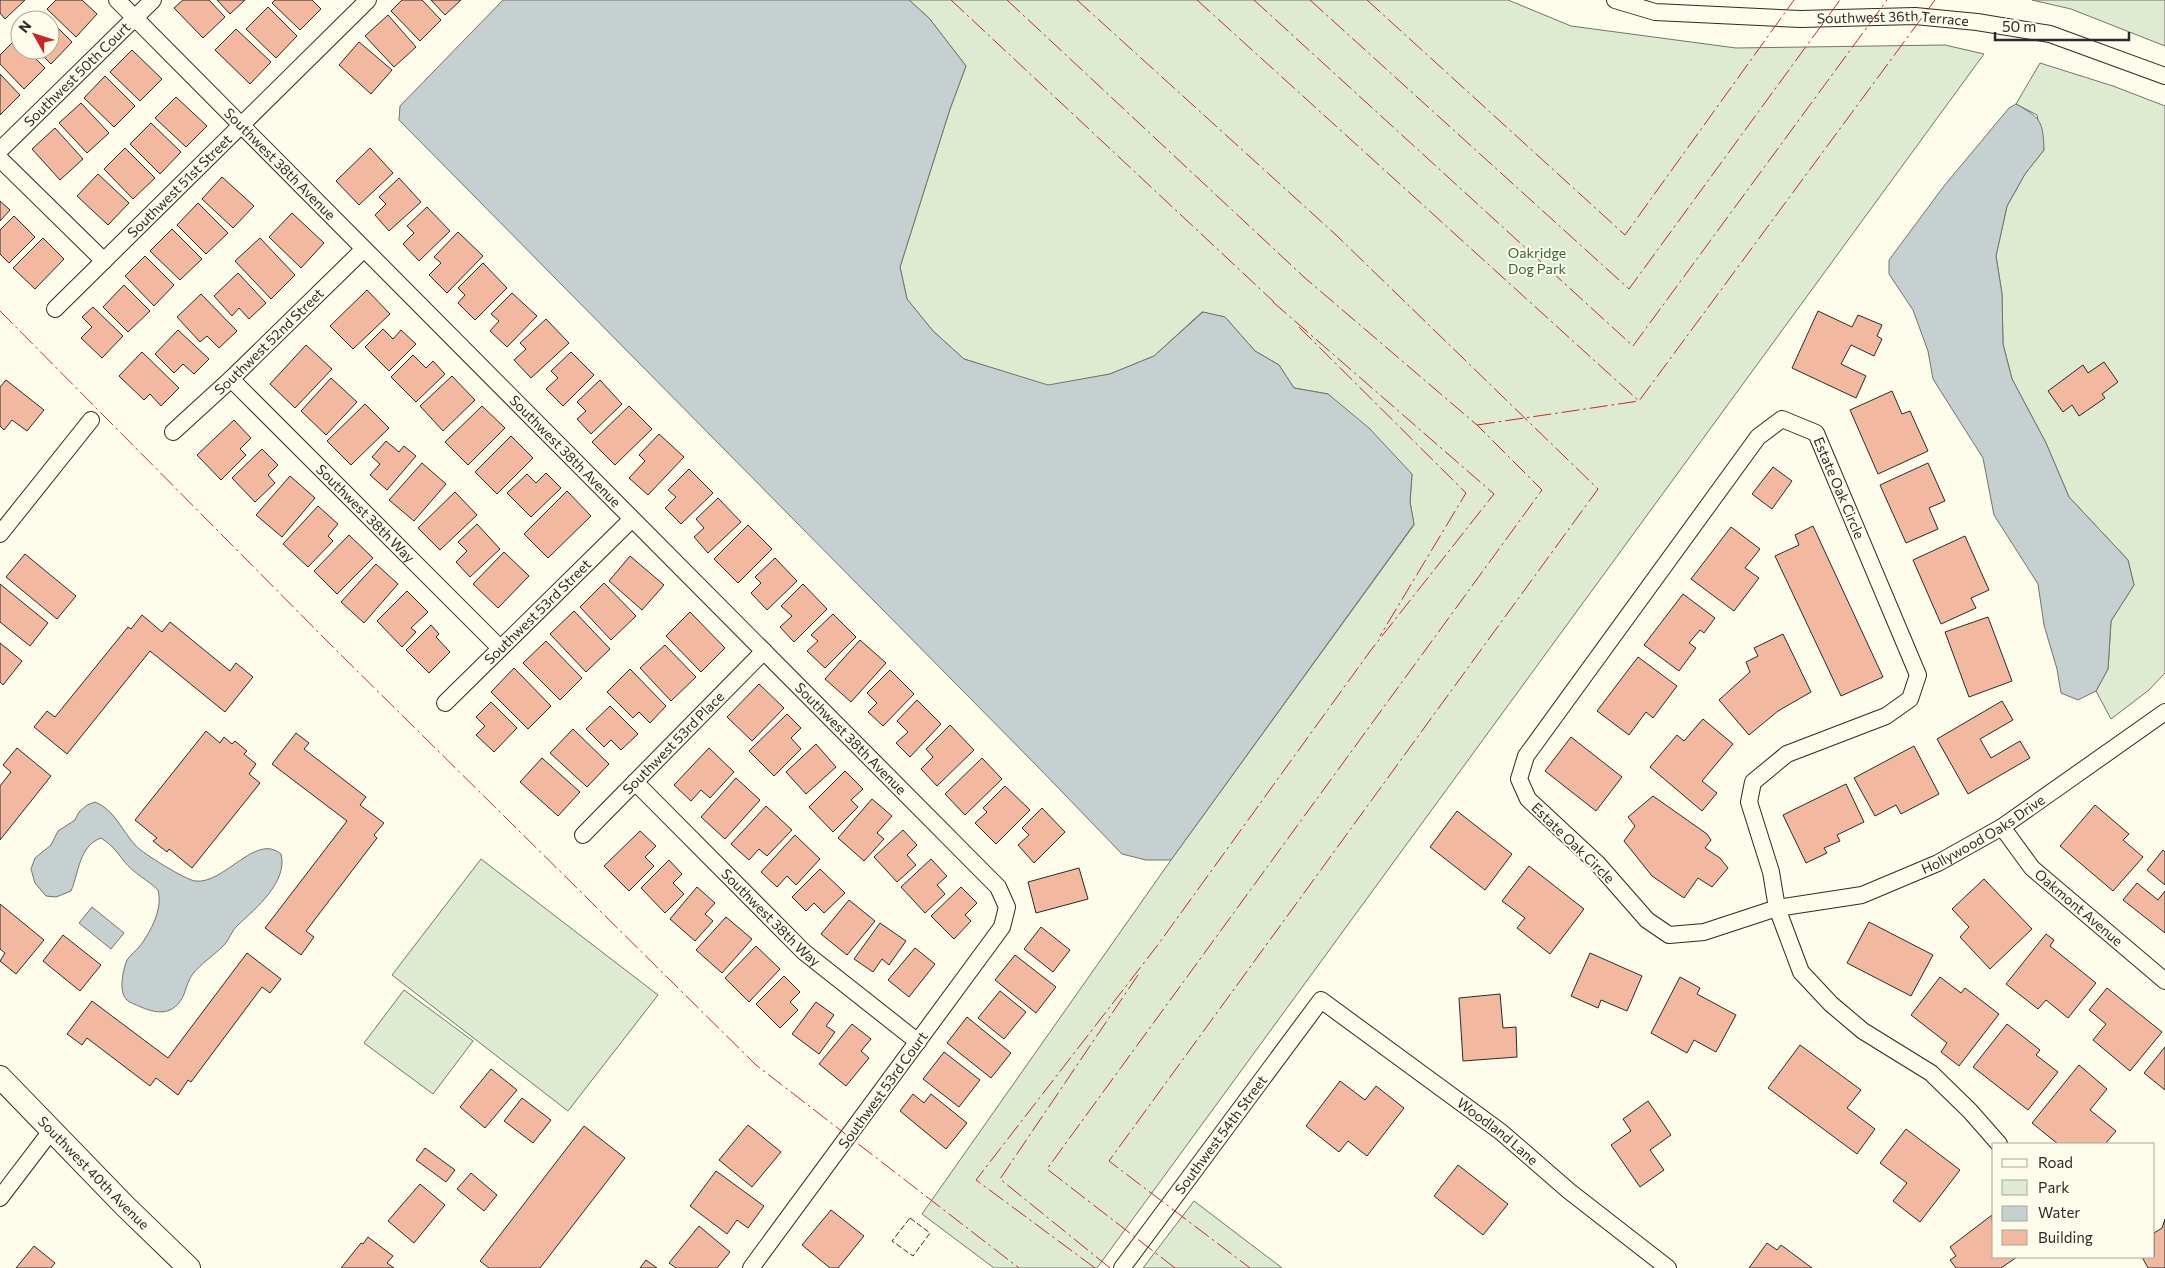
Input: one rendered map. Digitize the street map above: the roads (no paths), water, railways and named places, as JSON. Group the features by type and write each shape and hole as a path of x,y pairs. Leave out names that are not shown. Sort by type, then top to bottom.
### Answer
{"street":[{"name":"Southwest 38th Avenue","path":"117,0 243,125 631,520 998,887 1007,907"},
{"name":"Southwest 50th Court","path":"0,150 153,0"},
{"name":"Southwest 51st Street","path":"55,309 368,0"},
{"name":"Southwest 36th Terrace","path":"1615,0 1655,12 1801,19 1915,16 1977,22 2050,34 2165,76"},
{"path":"0,159 104,261"},
{"name":"Southwest 52nd Street","path":"173,432 231,379 364,249"},
{"name":"Southwest 38th Way","path":"231,379 500,648"},
{"path":"0,534 91,420"},
{"name":"Estate Oak Circle","path":"1782,420 1816,432 1918,675 1910,700 1886,716 1787,754 1753,782 1750,802 1770,872 1777,908 1704,932 1669,935 1647,920 1597,862 1528,799 1519,778 1526,756 1752,445 1758,437 1782,420"},
{"name":"Southwest 53rd Street","path":"445,703 631,520"},
{"name":"Southwest 53rd Place","path":"583,835 764,651"},
{"name":"Hollywood Oaks Drive","path":"1777,908 1862,895 1938,863 2002,827 2165,712"},
{"name":"Southwest 38th Way","path":"635,782 804,952 918,1042"},
{"name":"Oakmont Avenue","path":"2002,827 2032,868 2165,981"},
{"name":"Southwest 53rd Court","path":"751,1268 1002,927 1007,907"},
{"path":"1777,908 1801,972 1831,1004 1863,1031 1931,1073 1970,1110 1998,1143"},
{"name":"Southwest 54th Street","path":"1122,1268 1321,1000"},
{"name":"Woodland Lane","path":"1321,1000 1501,1132 1569,1191 1668,1268"},
{"name":"Southwest 40th Avenue","path":"0,1077 125,1206 189,1268"},
{"path":"0,1198 51,1131"}],"water":[{"path":"503,0 909,0 929,18 966,66 950,109 900,267 907,299 933,331 964,359 1048,385 1110,374 1154,356 1203,312 1225,317 1255,351 1279,365 1294,388 1328,394 1369,428 1412,474 1410,502 1414,524 1171,860 1146,860 1122,854 399,120 400,106"},
{"path":"2016,104 2031,113 2039,121 2043,133 2044,150 2025,174 2007,206 1996,256 2002,294 2003,344 2012,379 2046,443 2069,497 2128,560 2134,585 2111,621 2108,669 2096,691 2078,700 2061,693 2057,669 2044,625 2038,584 1994,515 1983,458 1933,379 1928,351 1913,310 1889,274 1889,260 1944,186 2009,108"},
{"path":"95,802 102,805 113,815 140,850 174,871 195,881 206,880 217,875 250,854 261,850 271,849 281,854 280,875 269,894 236,927 225,944 192,975 182,999 170,1010 159,1012 148,1010 130,1002 124,996 122,986 125,964 128,958 140,946 155,920 159,905 158,890 132,869 101,838 88,847 84,853 71,891 56,897 46,896 35,883 31,869 35,858 51,845 58,831 75,820 79,812 87,805"},
{"path":"92,907 124,933 111,949 79,923"}],"park label":[{"name":"Oakridge Dog Park","path":"1537,262"}]}
